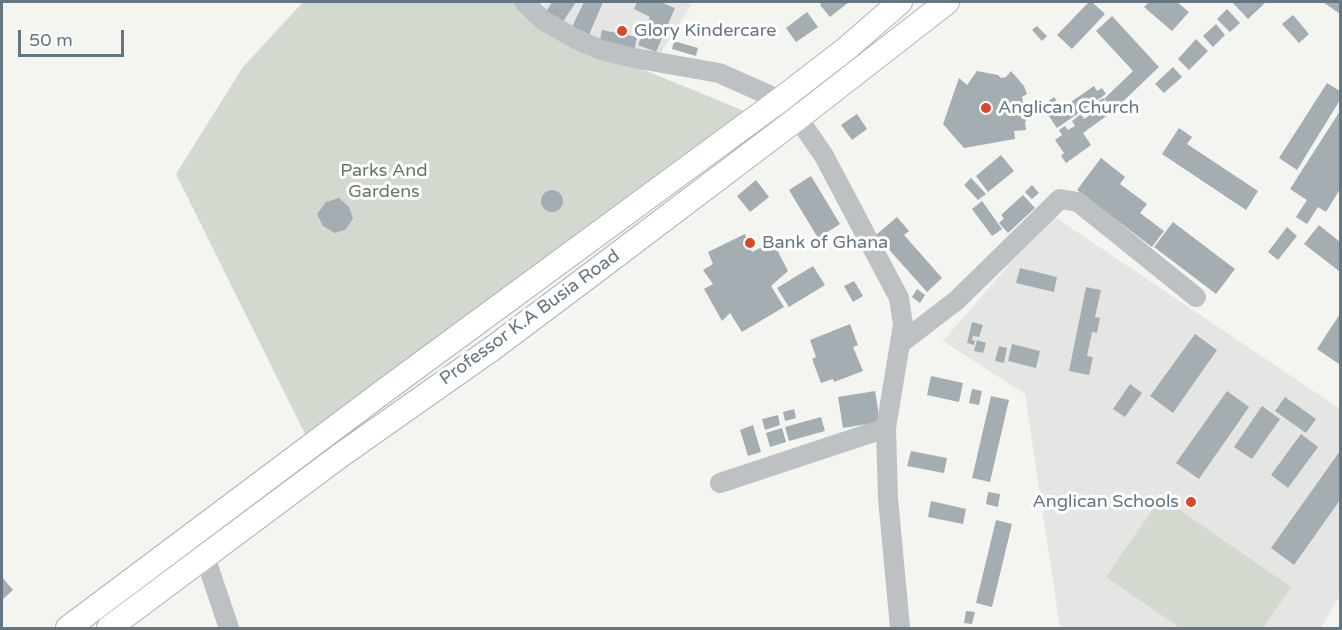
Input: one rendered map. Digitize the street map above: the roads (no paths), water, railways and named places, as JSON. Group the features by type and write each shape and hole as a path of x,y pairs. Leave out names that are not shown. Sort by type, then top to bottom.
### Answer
{"main road":[{"name":"Professor K.A Busia Road","path":"68,628 384,391 780,100 846,49 900,2"},
{"name":"Professor K.A Busia Road","path":"109,628 340,455 493,348 798,118 947,2"}],"street":[{"path":"524,2 544,21 601,50 634,58 719,72 780,100 798,118 838,180 899,298 903,325 886,428 888,498 900,628"},
{"path":"901,343 957,300 1060,199 1078,202 1197,297"},
{"path":"720,483 886,428"},
{"path":"205,557 229,628"}],"place":[{"name":"Glory Kindercare","path":"622,31"},
{"name":"Anglican Church","path":"986,108"},
{"name":"Bank of Ghana","path":"750,243"},
{"name":"Anglican Schools","path":"1191,502"}],"park label":[{"name":"Parks And Gardens","path":"384,181"}]}
